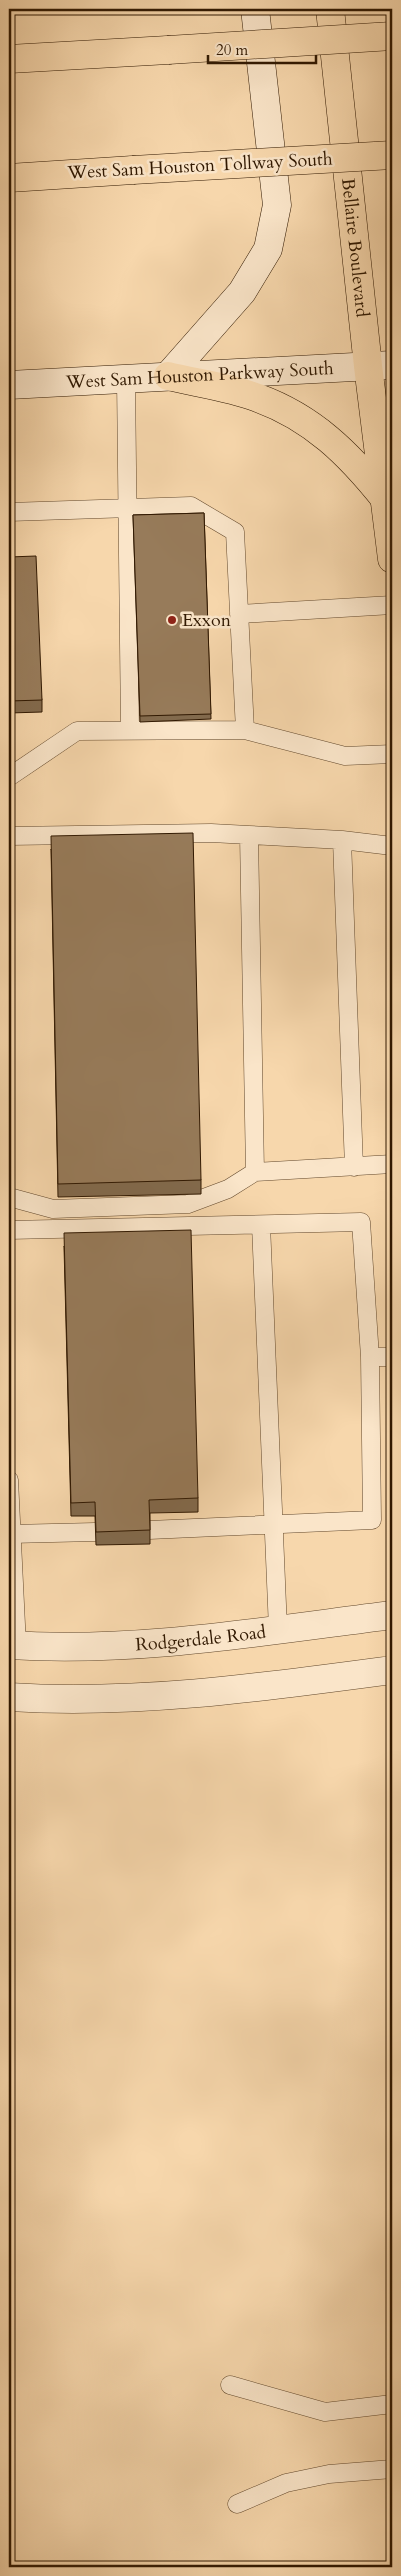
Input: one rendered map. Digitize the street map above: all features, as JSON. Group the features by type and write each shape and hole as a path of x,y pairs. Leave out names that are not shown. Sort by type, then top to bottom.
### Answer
{"main road":[{"path":"255,9 277,205 268,249 242,292 168,376 256,397 284,409 318,429 356,462 385,499"},
{"name":"Bellaire Boulevard","path":"330,9 380,366 385,499 392,559"},
{"path":"9,59 392,36"},
{"name":"West Sam Houston Tollway South","path":"9,178 392,155"},
{"name":"West Sam Houston Parkway South","path":"9,385 380,366"},
{"name":"Rodgerdale Road","path":"13,1646 146,1645 392,1615"},
{"path":"9,1697 51,1700 110,1699 217,1692 392,1670"}],"lane":[{"path":"126,379 130,730"},
{"path":"9,512 191,506 235,532 245,730"},
{"path":"239,614 392,605"},
{"path":"9,777 77,731 245,730 345,756 392,754"},
{"path":"9,836 249,835 342,840 392,846"},
{"path":"249,835 256,1172"},
{"path":"342,840 354,1167"},
{"path":"9,1197 53,1209 188,1204 228,1189 256,1172 392,1164"},
{"path":"9,1230 361,1222 370,1357 372,1520 274,1526 150,1530"},
{"path":"261,1225 278,1629"},
{"path":"370,1357 392,1356"},
{"path":"9,1480 13,1646"},
{"path":"10,1534 95,1532"},
{"path":"230,2385 325,2412 392,2404"},
{"path":"237,2504 286,2483 329,2474 392,2469"}],"building":[{"name":"Exxon","path":"204,513 211,714 140,716 133,515"},
{"path":"36,556 42,700 9,701 9,557"},
{"path":"193,833 201,1180 58,1184 51,836"},
{"path":"191,1230 198,1498 149,1500 150,1530 96,1532 95,1502 71,1503 64,1233"}],"place":[{"name":"Exxon","path":"172,620"}]}
